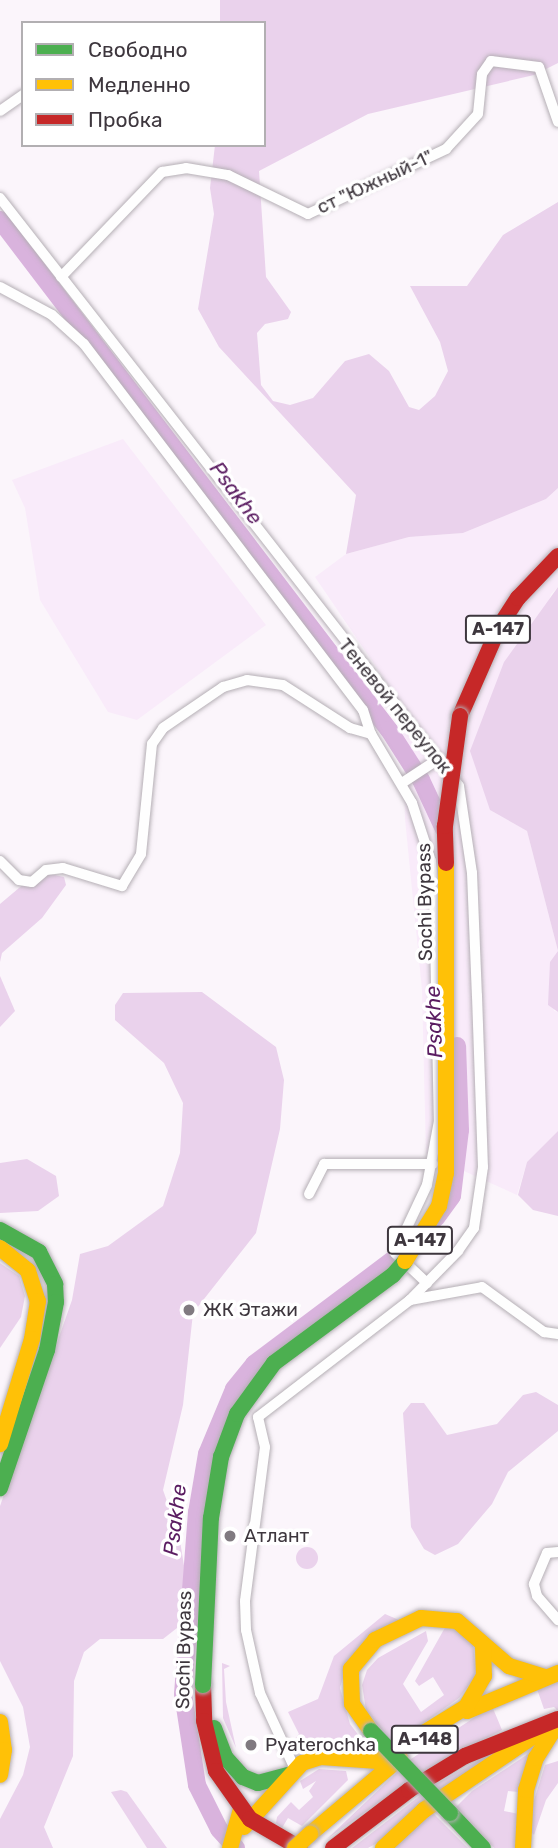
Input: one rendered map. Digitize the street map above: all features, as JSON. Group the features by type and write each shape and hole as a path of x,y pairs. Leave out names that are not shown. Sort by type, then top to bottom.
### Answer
{"main road":[{"name":"Sochi Bypass","path":"245,1814 211,1761 203,1685 211,1518 221,1457 237,1414 274,1363 393,1275 415,1249 439,1206 446,1173 449,1042 445,826 460,716 499,627 518,598 558,556"},
{"path":"0,1230 38,1252 55,1284 56,1302 47,1350 0,1488"},
{"path":"0,1248 29,1271 38,1301 32,1339 0,1444"},
{"path":"483,1848 371,1731 352,1704 349,1687 351,1669 375,1640 421,1618 443,1618 472,1630 483,1647 509,1666 552,1675"},
{"path":"203,1685 218,1742 233,1769 258,1783 291,1772 321,1757 378,1761 442,1725 477,1694 484,1676 483,1647"},
{"name":"А-148","path":"297,1848 310,1834 442,1725 552,1675"},
{"path":"383,1848 442,1797 558,1721"},
{"path":"523,1848 526,1790 536,1758 558,1721"},
{"name":"А-148","path":"333,1848 409,1790 465,1755 558,1721"},
{"path":"0,1722 4,1750 0,1774"},
{"path":"232,1844 245,1814 291,1772"},
{"name":"А-147","path":"245,1814 297,1848"},
{"path":"232,1844 269,1832"}],"street":[{"name":"ст \"Южный-1\"","path":"61,277 162,172 186,168 228,175 308,214 446,149 466,132 478,114 482,74 485,66 497,59 539,67 558,122"},
{"path":"0,111 21,96"},
{"name":"Теневой переулок","path":"0,198 198,446 338,635 440,758 459,786 472,873 482,1195 474,1227 410,1300 258,1417 265,1447 245,1601 246,1630 260,1693 291,1772"},
{"path":"0,287 52,315 84,344 355,699 367,717 371,734 402,783 422,831 433,889 439,1121 433,1164 416,1215 395,1252 427,1283"},
{"path":"0,861 19,880 32,882 46,870 63,868 122,886 141,854 152,744 163,728 223,687 247,680 283,685 350,728 371,734"},
{"path":"402,783 440,758"},
{"path":"309,1194 324,1164 433,1164"},
{"name":"Теневой переулок","path":"410,1300 482,1287 557,1336"},
{"path":"558,1552 547,1553 534,1584 537,1596 558,1620"}],"shaded area":[{"path":"220,0 558,0 558,63 534,75 368,114 259,171 266,277 291,312 288,319 265,324 257,333 261,385 273,401 290,405 313,398 345,361 369,354 389,371 409,407 419,410 435,396 448,371 440,342 410,286 467,286 503,235 558,202 558,488 546,499 463,533 409,537 346,554 356,495 219,347 198,309 214,214 210,188 215,147 266,147 266,21 220,21"},
{"path":"123,439 266,625 137,720 108,712 40,600 25,508 12,480"},
{"path":"558,488 558,587 551,594 490,810 527,831 558,951 554,1011 558,1012 558,1131 527,1162 517,1195 426,1154 422,990 405,819 402,705 315,577 346,554 409,537 463,533 546,499"},
{"path":"558,587 558,951 527,831 490,810 470,751 504,662"},
{"path":"50,874 64,877 66,885 42,918 2,953 0,962 0,904 32,877"},
{"path":"558,951 558,1012 548,1005 550,962"},
{"path":"0,976 15,1011 0,1027"},
{"path":"202,992 276,1047 284,1080 280,1129 256,1233 193,1313 183,1405 163,1490 179,1535 188,1590 177,1628 163,1639 100,1639 84,1652 74,1681 73,1756 44,1827 53,1848 0,1848 0,1819 23,1775 30,1747 23,1707 0,1661 0,1506 72,1300 80,1254 108,1246 163,1206 180,1153 183,1103 164,1063 115,1020 115,1005 123,993"},
{"path":"558,1131 558,1216 533,1210 518,1195 527,1162"},
{"path":"27,1159 56,1176 59,1196 38,1211 0,1213 0,1163"},
{"path":"0,1263 19,1276 25,1296 21,1317 0,1348"},
{"path":"536,1392 558,1405 558,1431 508,1472 492,1504 458,1544 435,1555 424,1549 411,1527 403,1413 411,1403 424,1403 447,1435 497,1424 523,1395"},
{"path":"307,1547 317,1554 318,1558 311,1568 307,1569 297,1562 296,1558 303,1548"},
{"path":"385,1614 399,1620 359,1647 346,1666 340,1688 350,1724 372,1753 299,1747 294,1740 299,1734 288,1712 318,1699 334,1656"},
{"path":"447,1624 473,1642 476,1676 459,1698 393,1745 366,1710 362,1685 367,1670 378,1658 426,1631 428,1641 403,1684 421,1712 444,1695 433,1677 419,1686 415,1681"},
{"path":"222,1663 230,1666 224,1669 226,1702 236,1748 223,1718"},
{"path":"558,1675 558,1711 554,1707 544,1709 537,1689"},
{"path":"492,1706 502,1730 424,1771 327,1839 411,1759"},
{"path":"505,1746 386,1838 368,1848 352,1848 434,1785"},
{"path":"531,1752 518,1792 508,1791 504,1811 519,1814 517,1848 494,1848 456,1807 472,1791"},
{"path":"558,1761 558,1783 546,1800 534,1835 526,1826 545,1765"},
{"path":"319,1769 346,1771 348,1780 302,1826 288,1818 282,1828 276,1823 277,1817 291,1802 299,1810 313,1797 309,1791 316,1781 303,1789 300,1781"},
{"path":"111,1792 127,1792 167,1848 147,1848"},
{"path":"432,1812 468,1848 394,1848"}],"waterway":[{"name":"Psakhe","path":"0,220 389,730 421,780 444,829"},
{"name":"Psakhe","path":"436,1218 452,1196 460,1130 457,1046"},
{"name":"Psakhe","path":"236,1848 219,1829 197,1785 183,1694 197,1513 207,1454 234,1389 254,1364 411,1246"}],"traffic: fast":[{"path":"0,1230 39,1252 55,1284 56,1302 47,1350 0,1488"},
{"path":"203,1685 211,1518 221,1457 237,1414 274,1363 393,1275 405,1261"},
{"path":"214,1728 225,1757 243,1777 258,1783 288,1775"},
{"path":"371,1731 450,1813"},
{"path":"450,1813 483,1848"}],"traffic: slow":[{"path":"405,1261 439,1206 446,1173 446,863"},
{"path":"0,1248 28,1271 38,1301 32,1339 0,1444"},
{"path":"371,1731 352,1704 351,1669 375,1640 421,1618 457,1621 509,1666 545,1677"},
{"path":"244,1827 302,1763 321,1757 378,1761 466,1707 484,1676 483,1647"},
{"path":"467,1711 558,1673"},
{"path":"0,1722 4,1750 0,1775"},
{"path":"523,1848 526,1790 536,1758 558,1723"},
{"path":"383,1848 424,1810 538,1733"},
{"path":"310,1834 400,1758"},
{"path":"230,1848 241,1809"},
{"path":"295,1848 310,1834"}],"traffic: jam":[{"path":"460,716 499,627 518,598 558,556"},
{"path":"446,863 445,826 460,716"},
{"path":"203,1685 204,1721 216,1771 250,1819 300,1848"},
{"path":"333,1848 409,1790 465,1756 558,1719"}],"place":[{"name":"ЖК Этажи","path":"189,1310"},
{"name":"Атлант","path":"230,1536"},
{"name":"Pyaterochka","path":"251,1745"}]}
